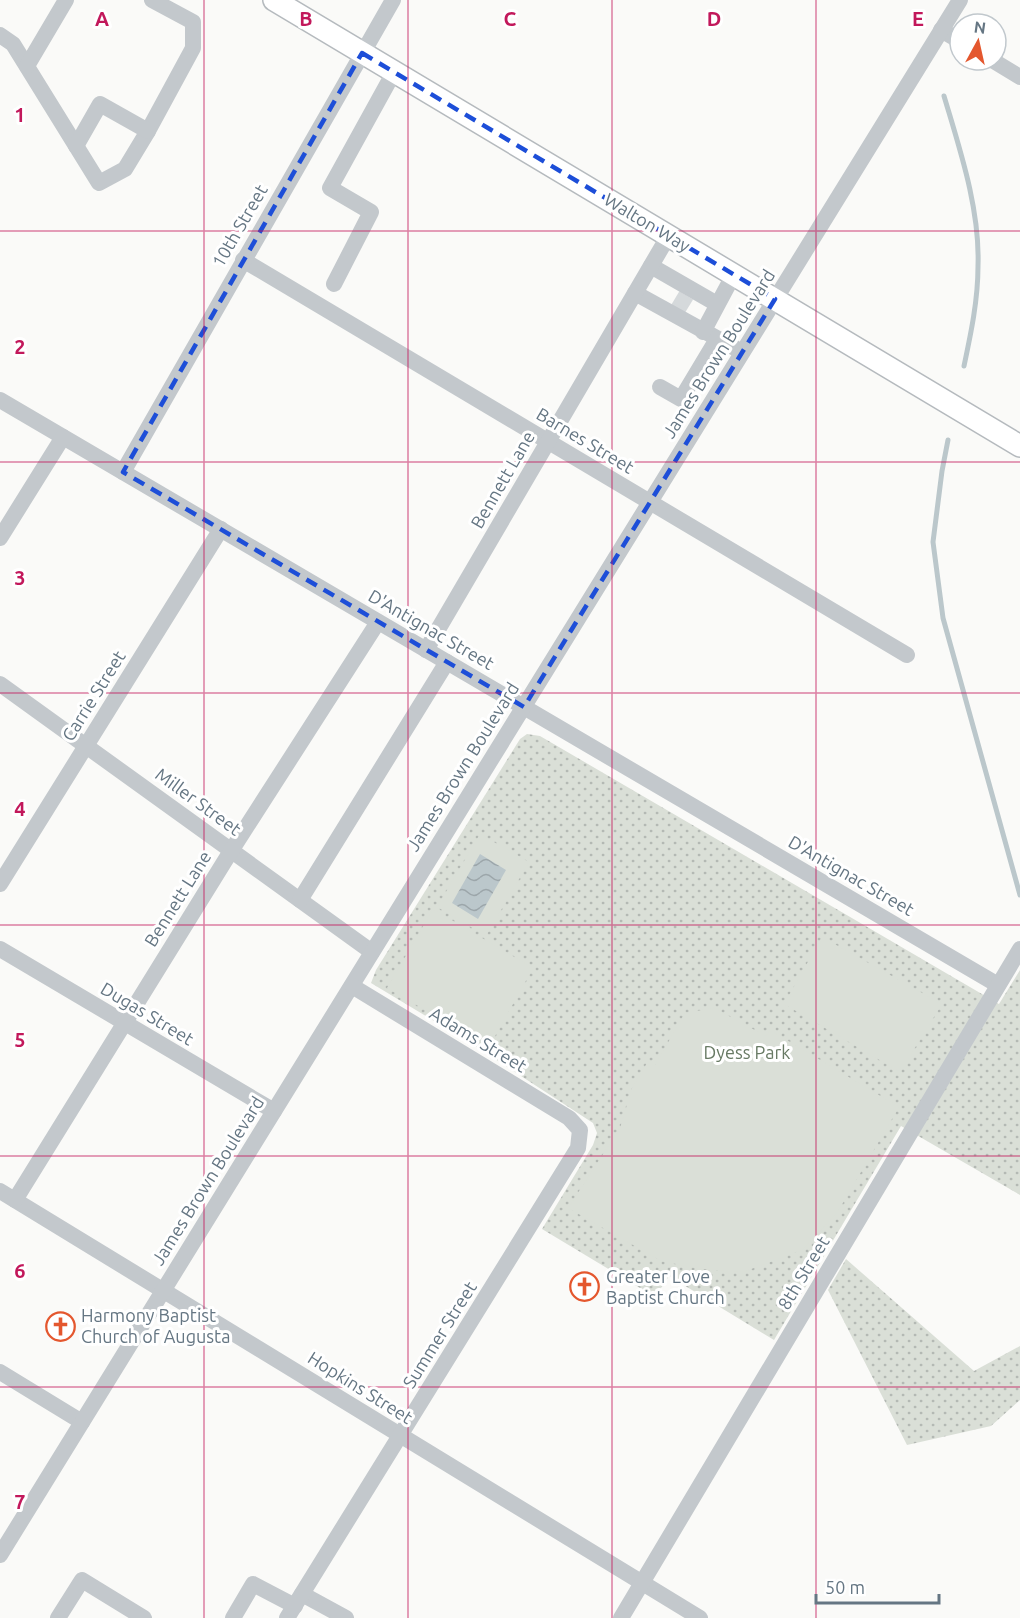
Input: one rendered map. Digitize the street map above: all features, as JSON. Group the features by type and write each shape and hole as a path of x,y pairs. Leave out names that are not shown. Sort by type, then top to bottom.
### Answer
{"main road":[{"name":"Walton Way","path":"274,0 1020,446"}],"street":[{"path":"27,66 66,0"},
{"name":"10th Street","path":"123,472 393,0"},
{"name":"James Brown Boulevard","path":"0,1555 960,0"},
{"path":"0,35 14,44 99,183 125,169 193,48 193,22 154,1"},
{"path":"941,30 948,34"},
{"path":"334,284 371,212 330,188 394,72"},
{"path":"76,146 100,104 148,130"},
{"name":"Bennett Lane","path":"426,650 669,236"},
{"name":"Barnes Street","path":"243,260 907,655"},
{"path":"651,266 710,336 742,352"},
{"path":"660,387 681,399 695,376 710,336 717,304 734,274"},
{"path":"635,293 682,302 717,304"},
{"path":"695,376 719,390"},
{"name":"D'Antignac Street","path":"0,400 524,707 1003,978"},
{"path":"0,538 63,437"},
{"name":"Carrie Street","path":"0,884 221,530"},
{"name":"Bennett Lane","path":"15,1200 231,851 378,622"},
{"path":"300,900 447,662"},
{"name":"Miller Street","path":"0,684 372,952"},
{"name":"Dugas Street","path":"0,949 274,1112"},
{"name":"8th Street","path":"621,1618 1020,949"},
{"name":"Adams Street","path":"352,986 568,1118 580,1130"},
{"name":"Summer Street","path":"295,1606 578,1148 580,1130"},
{"name":"Hopkins Street","path":"0,1191 700,1618"},
{"path":"0,1372 82,1422"},
{"path":"58,1618 82,1580 118,1612 144,1618"},
{"path":"233,1618 253,1584 295,1606 346,1618"}],"highlighted area":[{"path":"362,53 775,299 524,707 123,472"}],"green space":[{"name":"Dyess Park","path":"527,734 540,736 999,1004 1020,970 1020,1195 901,1126 774,1340 669,1276 655,1297 542,1229 593,1145 597,1133 593,1123 469,1042 371,983 376,970 520,739"},
{"path":"480,834 529,862 486,936 437,907"},
{"path":"433,909 533,968 489,1047 387,988"},
{"path":"822,937 942,1004 900,1072 784,1004"},
{"path":"714,1008 766,1036 770,1030 899,1107 837,1213 802,1250 743,1272 701,1269 661,1261 568,1208 620,1128 632,1088 647,1063 655,1065 685,1013"},
{"path":"846,1259 974,1371 1020,1346 1020,1400 991,1426 907,1445 828,1290"}],"water":[{"path":"480,854 506,870 478,919 452,903"}],"waterway":[{"path":"944,96 968,180 978,245 978,279 972,329 964,366"},
{"path":"948,440 933,542 943,618 1020,895"}],"tunnel":[{"path":"678,309 687,294"}],"place":[{"name":"Greater Love Baptist Church","path":"585,1287"},
{"name":"Harmony Baptist Church of Augusta","path":"60,1326"}]}
